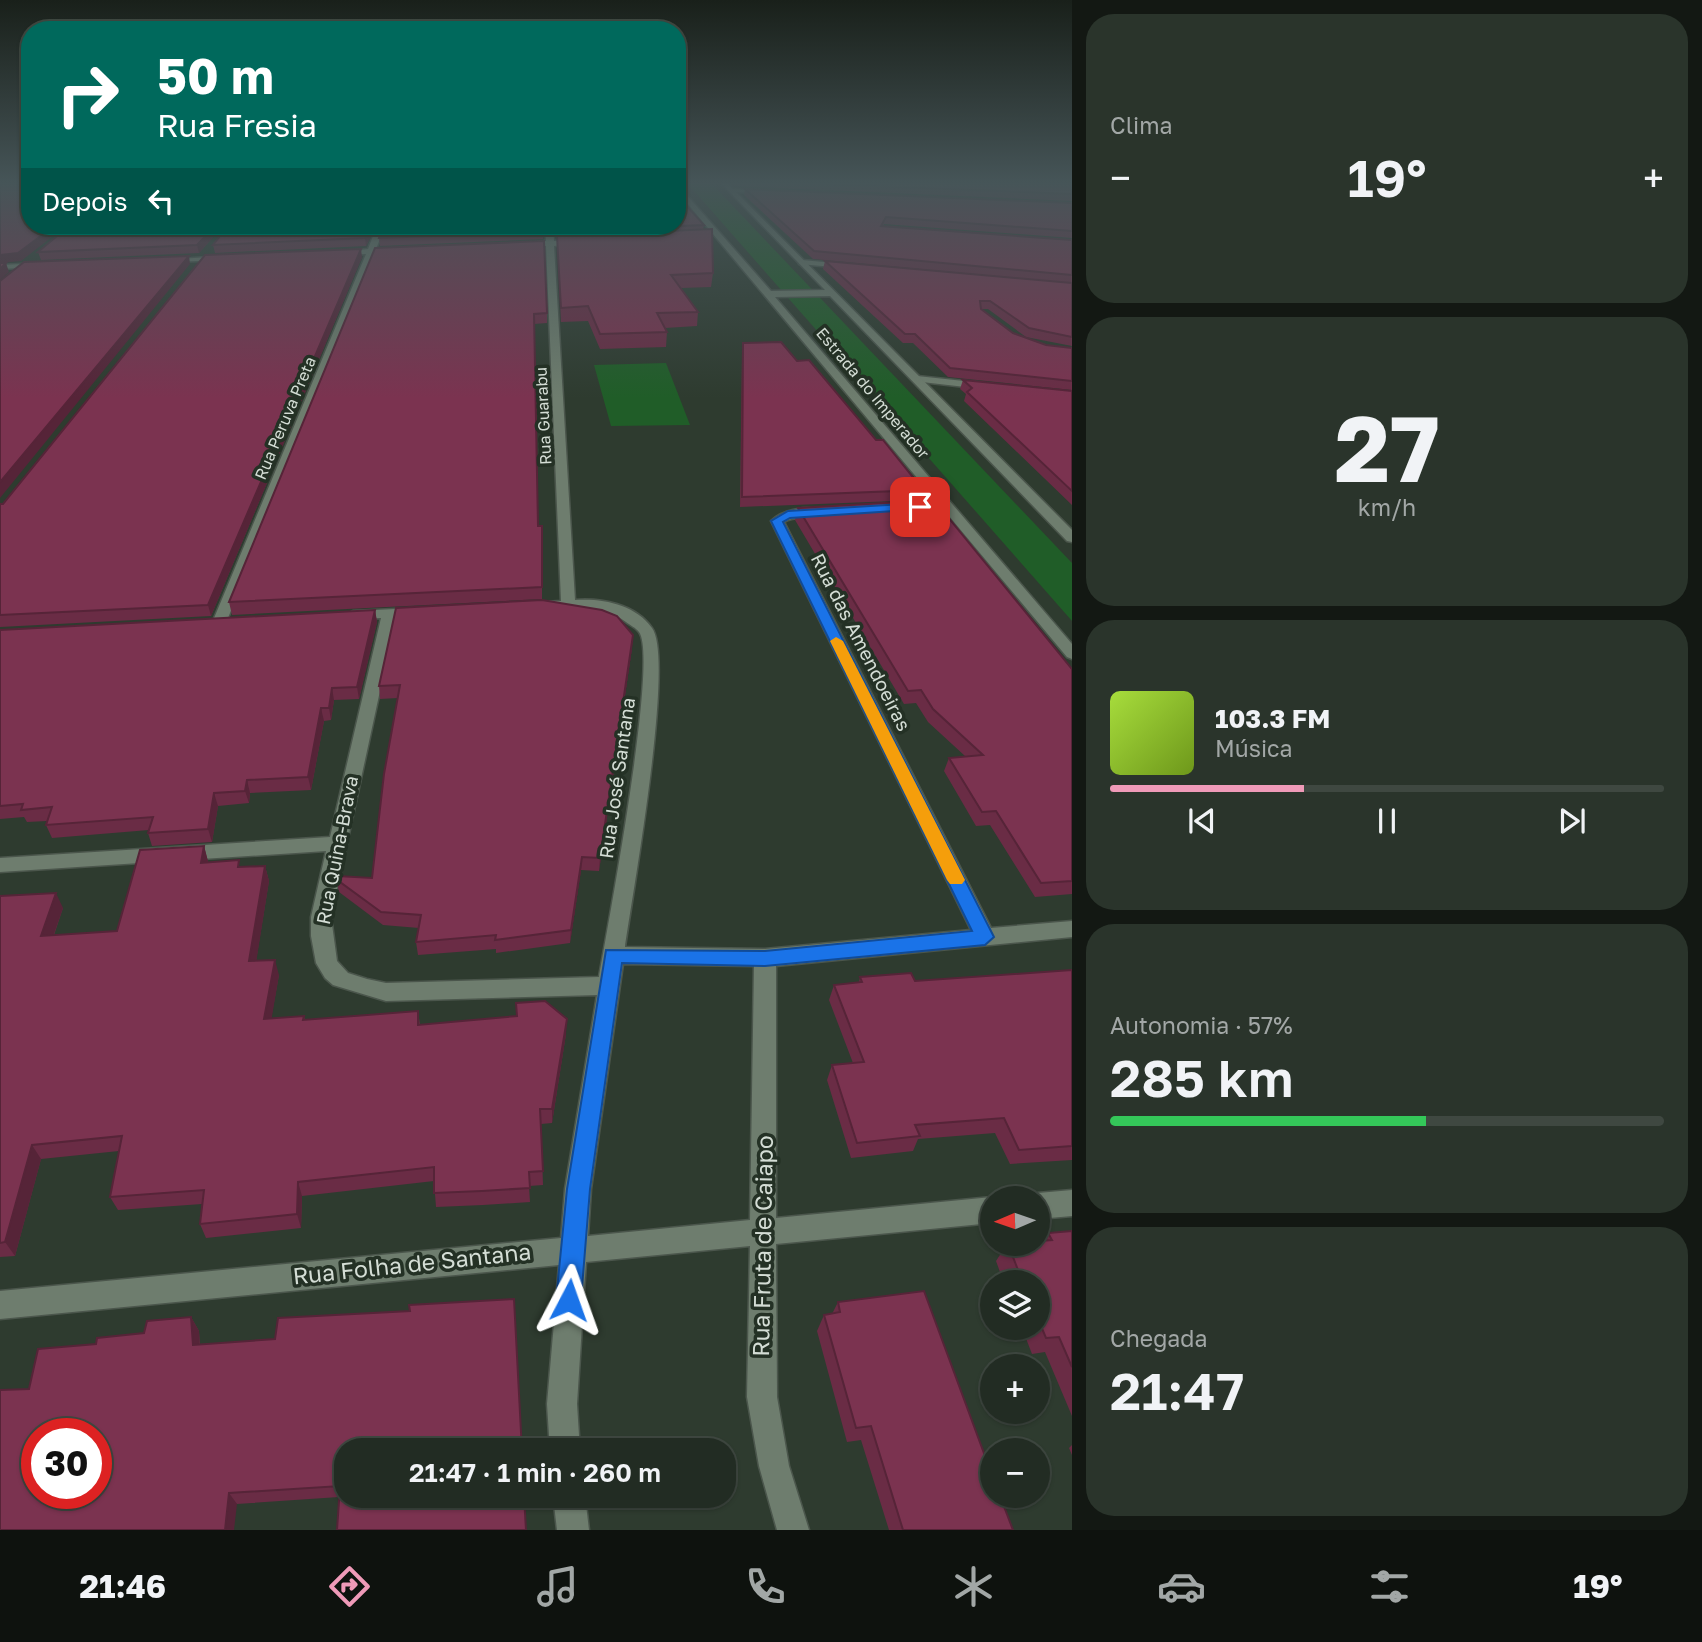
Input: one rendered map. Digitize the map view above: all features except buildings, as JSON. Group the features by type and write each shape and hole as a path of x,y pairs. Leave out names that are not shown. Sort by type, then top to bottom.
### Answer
{"street":[{"path":"196,269 207,255"},
{"name":"Rua Peruva Preta","path":"219,623 369,255"},
{"name":"Rua Guarabu","path":"551,255 568,605"},
{"name":"Estrada do Imperador","path":"732,255 769,295 1072,654"},
{"name":"Estrada do Imperador","path":"795,255 1072,538"},
{"path":"163,260 240,257"},
{"path":"8,279 34,258"},
{"path":"802,262 857,267"},
{"path":"0,267 52,265"},
{"path":"769,295 831,293"},
{"path":"917,379 994,387"},
{"path":"920,507 947,505"},
{"name":"Rua das Amendoeiras","path":"841,511 788,514 776,521 985,937"},
{"name":"Rua José Santana","path":"527,607 597,603 618,609 646,630 652,649 648,730 612,956 611,986 572,1248 562,1404 564,1438"},
{"path":"336,616 430,612"},
{"name":"Rua Quina-Brava","path":"388,614 321,917 321,953 334,976 362,987 386,992 611,986"},
{"path":"0,865 338,843"},
{"path":"612,956 765,958 1072,929"},
{"name":"Rua Fruta de Caiapo","path":"765,958 762,1396 774,1466 793,1530"},
{"path":"1050,1205 1072,1203"},
{"name":"Rua Folha de Santana","path":"0,1305 572,1248 980,1211"},
{"path":"570,1508 573,1530"}],"green space":[{"path":"751,255 780,255 1072,563 1072,621"},
{"path":"666,363 690,425 611,426 594,365"}],"slow traffic":[{"path":"836,641 956,880"}],"route":[{"path":"569,1300 578,1189 611,986 612,956 765,958 985,937 776,521 788,514 920,507"}]}
